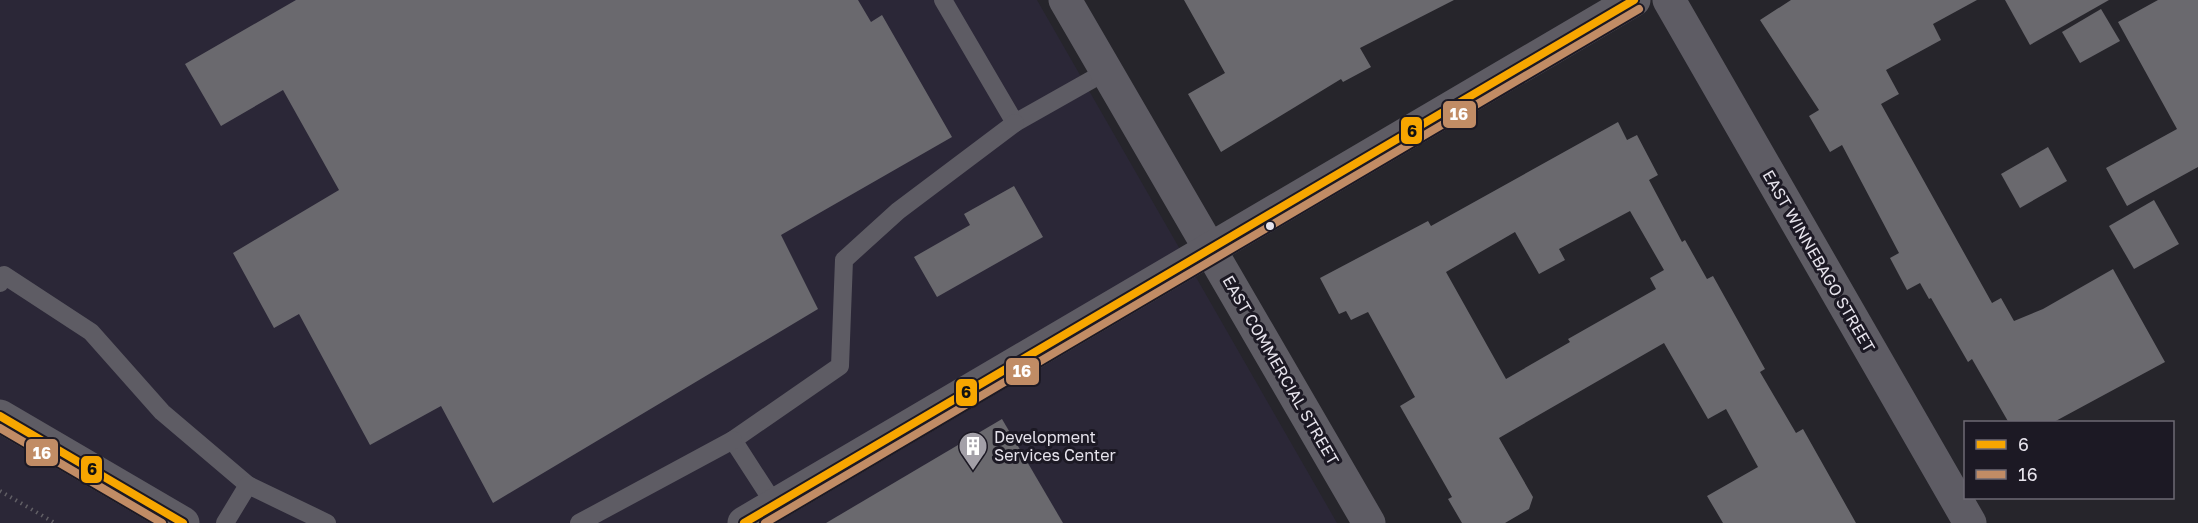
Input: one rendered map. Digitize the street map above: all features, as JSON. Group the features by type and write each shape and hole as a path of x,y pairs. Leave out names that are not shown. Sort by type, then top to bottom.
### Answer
{"street":[{"name":"EAST COMMERCIAL STREET","path":"1065,0 1369,523"},
{"path":"744,523 1634,0"},
{"name":"EAST WINNEBAGO STREET","path":"1669,0 1970,523"},
{"path":"0,416 183,523"}],"lane":[{"path":"943,0 1015,123"},
{"path":"579,523 733,440 840,366 844,260 898,211 1015,123 1107,71"},
{"path":"0,283 4,275 90,332 162,412 248,485 327,523"},
{"path":"733,440 775,505"},
{"path":"225,523 248,485"}],"path":[{"path":"0,491 55,523"}],"shaded area":[{"path":"0,0 1037,0 1337,523 0,523"}],"building":[{"path":"296,0 858,0 871,22 882,15 952,137 781,235 818,309 493,503 441,406 370,445 299,314 274,328 233,253 339,190 283,90 221,126 185,64"},
{"path":"1184,0 1454,0 1360,48 1371,67 1343,82 1341,79 1221,152 1188,94 1225,73"},
{"path":"1791,0 1977,0 1933,24 1941,40 1886,70 1899,94 1881,104 1992,303 2001,298 2014,321 2043,309 2113,269 2165,362 2056,421 2008,421 1972,359 1968,362 1920,283 1907,290 1890,258 1899,253 1842,145 1830,152 1809,116 1819,110 1760,20"},
{"path":"2005,0 2109,0 2030,45"},
{"path":"2158,0 2198,0 2198,167 2127,206 2106,168 2177,129 2118,22"},
{"path":"2101,9 2120,41 2080,63 2062,32"},
{"path":"1618,122 1627,140 1637,135 1658,175 1649,180 1682,242 1685,240 1707,279 1713,276 1765,369 1760,372 1796,433 1803,429 1856,523 1723,523 1707,496 1758,467 1726,409 1708,419 1664,343 1499,438 1533,497 1529,509 1505,523 1462,523 1448,499 1452,497 1400,406 1415,397 1368,312 1351,320 1346,311 1339,314 1320,278 1428,221 1431,226","holes":["1630,211 1664,270 1650,278 1656,289 1568,339 1570,342 1506,379 1446,272 1515,232 1539,274 1565,260 1559,249"]},
{"path":"2048,147 2067,181 2020,208 2001,174"},
{"path":"1014,186 1043,237 937,297 914,257 970,225 964,214"},
{"path":"2154,200 2179,244 2134,269 2109,226"},
{"name":"Development Services Center","path":"1002,419 1063,523 826,523"}],"transit line":[{"name":"6","path":"744,523 1634,0"},
{"name":"16","path":"765,523 1639,9"},
{"name":"6","path":"0,416 183,523"},
{"name":"16","path":"0,428 162,523"}],"place":[{"name":"Development Services Center","path":"973,472"}]}
